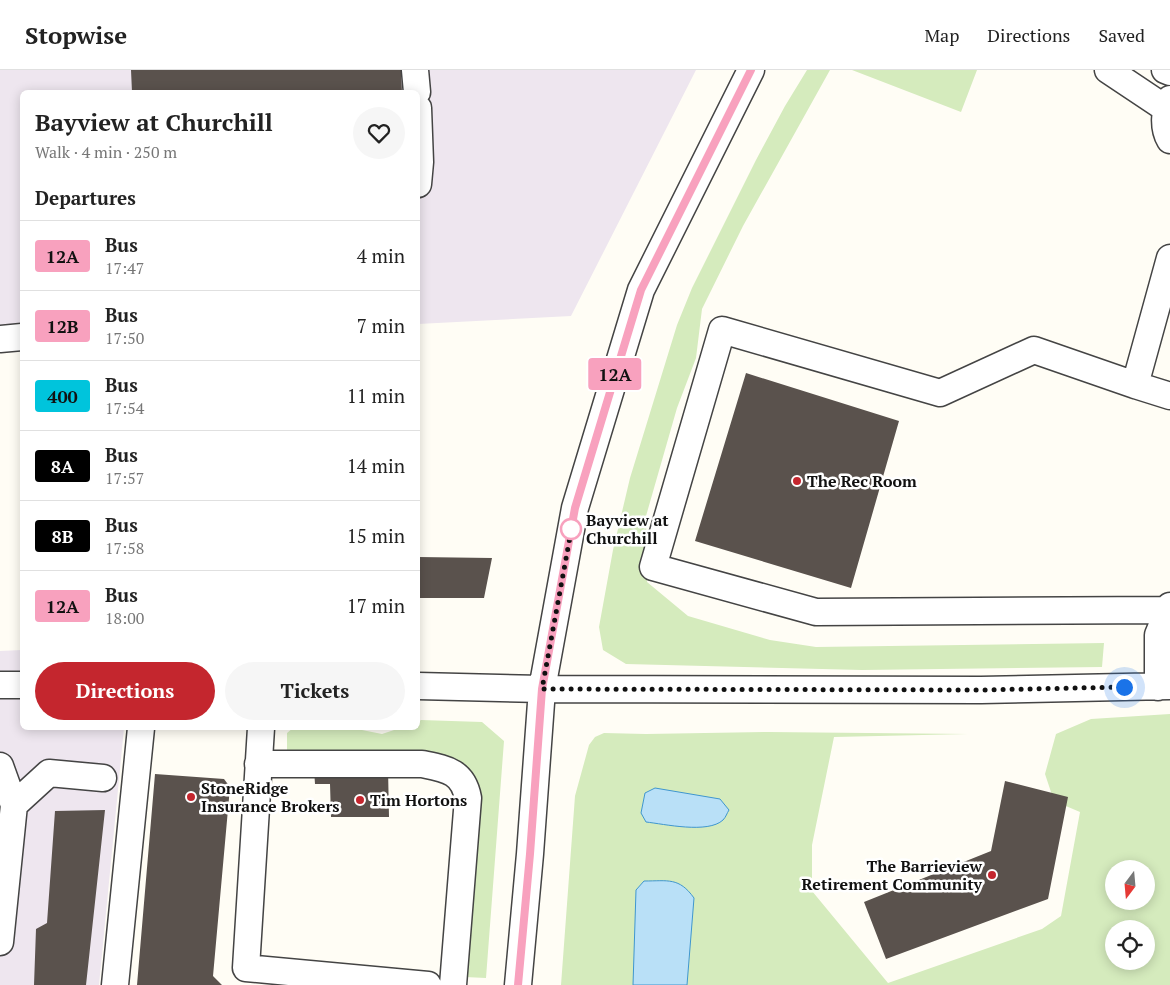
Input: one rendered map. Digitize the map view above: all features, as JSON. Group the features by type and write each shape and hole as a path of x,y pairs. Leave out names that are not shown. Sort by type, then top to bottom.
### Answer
{"street":[{"path":"416,70 417,90"},
{"path":"518,985 542,689 575,508 641,290 751,70"},
{"path":"1108,70 1168,104 1168,136 1170,140"},
{"path":"1165,70 1170,72"},
{"path":"1135,385 1170,258"},
{"path":"420,686 542,689 982,690 1164,686 1158,635 1169,608 816,612 653,567 722,330 940,393 1034,350 1170,396"},
{"path":"0,339 20,337"},
{"path":"0,685 20,685"},
{"path":"115,985 141,730"},
{"path":"260,730 246,968 428,985"},
{"path":"258,764 422,764 446,768 459,777 466,786 468,798 453,985"},
{"path":"0,766 14,805 0,942"},
{"path":"14,805 49,773 103,778"}],"shaded area":[{"path":"0,70 696,70 571,316 420,324 420,90 20,90 20,343 0,344"},
{"path":"20,650 20,730 124,730 99,985 0,985 0,651"}],"green space":[{"path":"807,70 830,70 743,226 702,309 696,358 677,408 646,516 647,582 688,616 770,640 816,647 1104,643 1102,667 862,670 626,664 603,650 599,627 613,550 630,478 677,325 692,288 756,160"},
{"path":"852,70 977,70 961,112"},
{"path":"1170,714 1170,985 561,985 575,796 589,745 595,737 604,733 968,734 834,737 812,845 812,891 888,983 1042,929 1061,916 1080,812 1054,801 1045,774 1056,734 1091,719"},
{"path":"420,721 482,722 504,741 486,978 465,977 469,781 287,753 287,733 291,730 362,730 382,734 394,730 420,730"}],"water":[{"path":"655,788 720,799 729,810 723,820 707,826 686,827 646,822 641,813 645,793"},
{"path":"644,881 678,883 689,891 694,898 687,985 633,985 636,890"}],"building":[{"path":"131,70 401,70 402,90 132,90"},
{"name":"The Rec Room","path":"746,373 899,421 851,588 695,541"},
{"path":"420,557 492,558 484,598 420,598"},
{"name":"Tim Hortons","path":"388,768 389,817 331,817 330,784 315,784 314,769"},
{"path":"155,774 224,779 230,787 213,976 222,985 137,985"},
{"name":"The Barrieview Retirement Community","path":"1005,781 1068,797 1048,899 886,959 864,902 991,851"},
{"path":"105,810 86,985 34,985 36,929 47,923 55,811"}],"bus line":[{"name":"12A","path":"518,985 542,689 575,508 641,290 751,70"}],"place":[{"name":"The Rec Room","path":"797,481"},
{"name":"Bayview at Churchill","path":"571,529"},
{"name":"StoneRidge Insurance Brokers","path":"191,797"},
{"name":"Tim Hortons","path":"360,800"},
{"name":"The Barrieview Retirement Community","path":"992,875"}],"route":[{"path":"571,529 572,526 542,689 982,690 1124,687"}]}
